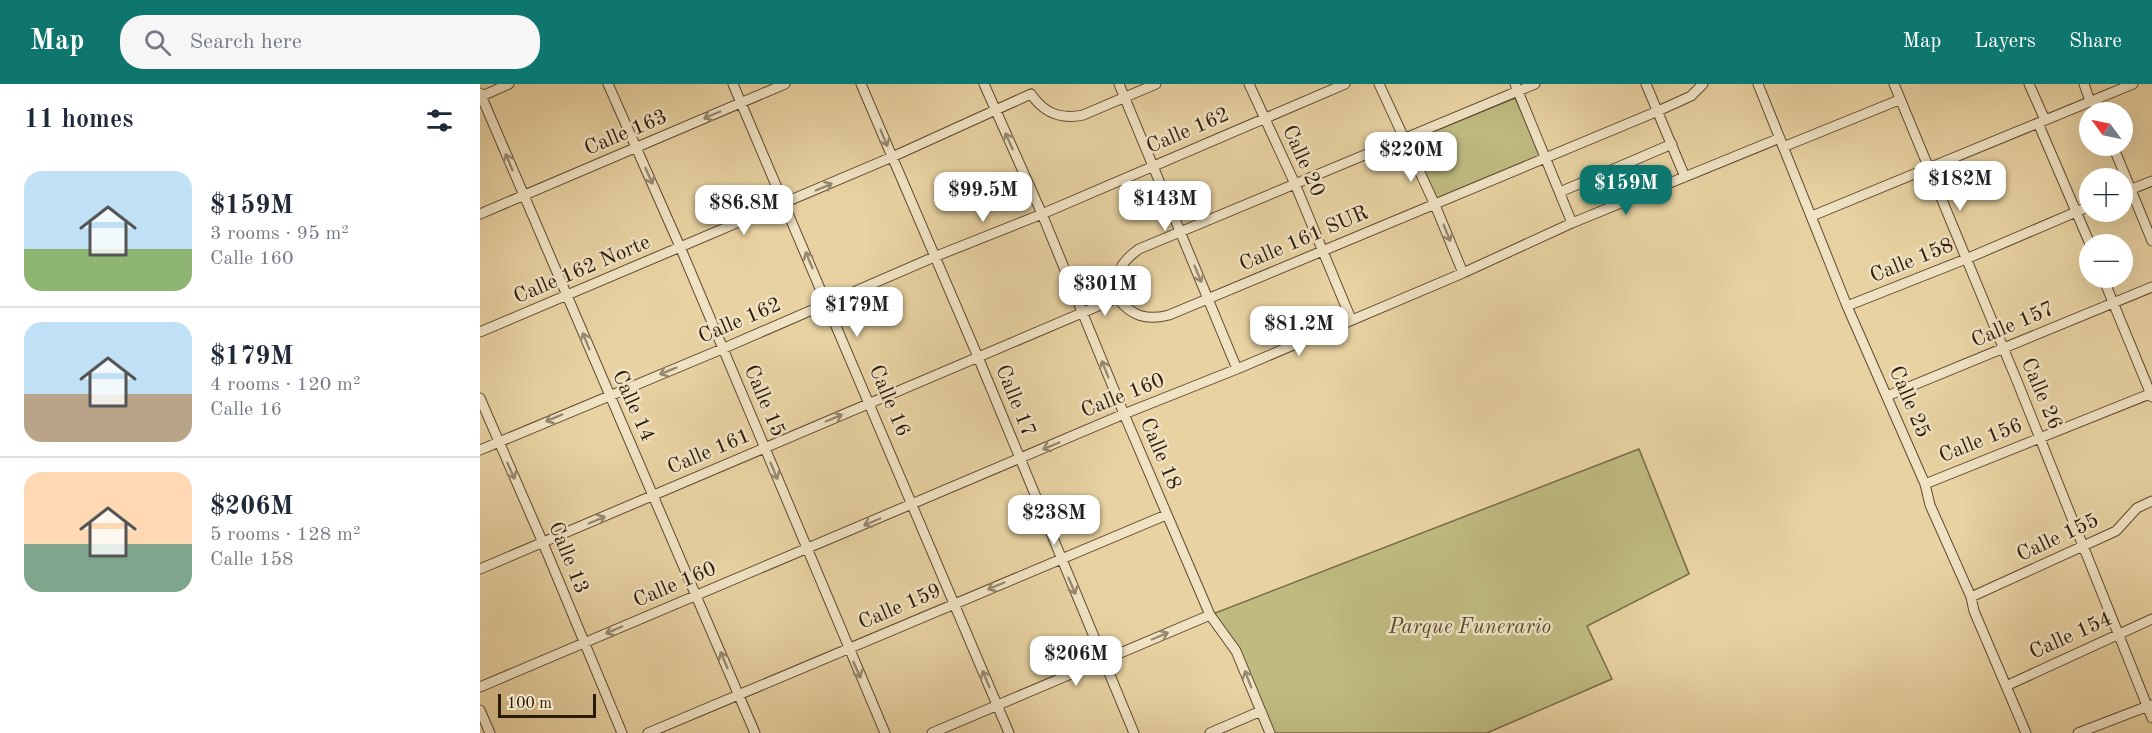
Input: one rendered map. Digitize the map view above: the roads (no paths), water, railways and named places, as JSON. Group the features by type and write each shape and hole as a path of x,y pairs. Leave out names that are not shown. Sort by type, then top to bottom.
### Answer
{"street":[{"path":"480,96 509,84"},
{"name":"Calle 15","path":"608,84 681,249 885,733"},
{"name":"Calle 16","path":"733,84 1009,733"},
{"name":"Calle 163","path":"480,214 785,84"},
{"name":"Calle 17","path":"861,84 978,357 1134,733"},
{"name":"Calle 18","path":"984,84 1042,214 1166,515 1210,615 1236,651 1270,733"},
{"path":"1119,84 1237,369"},
{"name":"Calle 162 Norte","path":"480,332 567,294 681,249 892,157 995,110 1031,89 1037,104 1048,112 1072,117 1156,84"},
{"name":"Calle 20","path":"1249,84 1352,319"},
{"name":"Calle 162","path":"480,450 1345,84"},
{"path":"1379,84 1435,205 1463,273"},
{"path":"1117,298 1117,276 1121,266 1139,249 1405,138 1517,88 1534,84"},
{"path":"1646,84 1685,177"},
{"name":"Calle 161 SUR","path":"1117,298 1131,311 1145,318 1155,318 1209,299 1658,111 1691,96 1703,84"},
{"name":"Calle 25","path":"1758,84 1847,306 1925,484 1930,505 1971,597 1974,611 2026,733"},
{"name":"Calle 26","path":"1894,84 2118,635 2150,706 2152,718"},
{"path":"2029,84 2041,121 2086,234"},
{"path":"2084,84 2092,100"},
{"path":"1812,216 2133,84"},
{"path":"1517,88 1572,223"},
{"name":"Calle 14","path":"480,96 754,733"},
{"name":"Calle 160","path":"480,687 1463,273 1572,223 1685,177 1899,100"},
{"path":"1560,192 1672,144"},
{"path":"2133,189 2152,181"},
{"path":"2133,204 2152,241"},
{"name":"Calle 158","path":"1847,306 1966,259 2079,210"},
{"name":"Calle 157","path":"1887,396 2152,286"},
{"path":"2108,288 2152,394"},
{"name":"Calle 161","path":"480,569 1117,298"},
{"name":"Calle 156","path":"1925,484 2152,394"},
{"name":"Calle 13","path":"480,398 622,733"},
{"name":"Calle 155","path":"1971,597 2116,531 2137,508 2152,501"},
{"name":"Calle 159","path":"648,733 1166,515"},
{"path":"932,733 1210,615"},
{"name":"Calle 154","path":"2006,686 2152,620"},
{"path":"2078,733 2150,706"},
{"path":"480,710 490,733"},
{"path":"1210,733 1261,711"}],"park label":[{"name":"Parque Funerario","path":"1470,627"}]}
